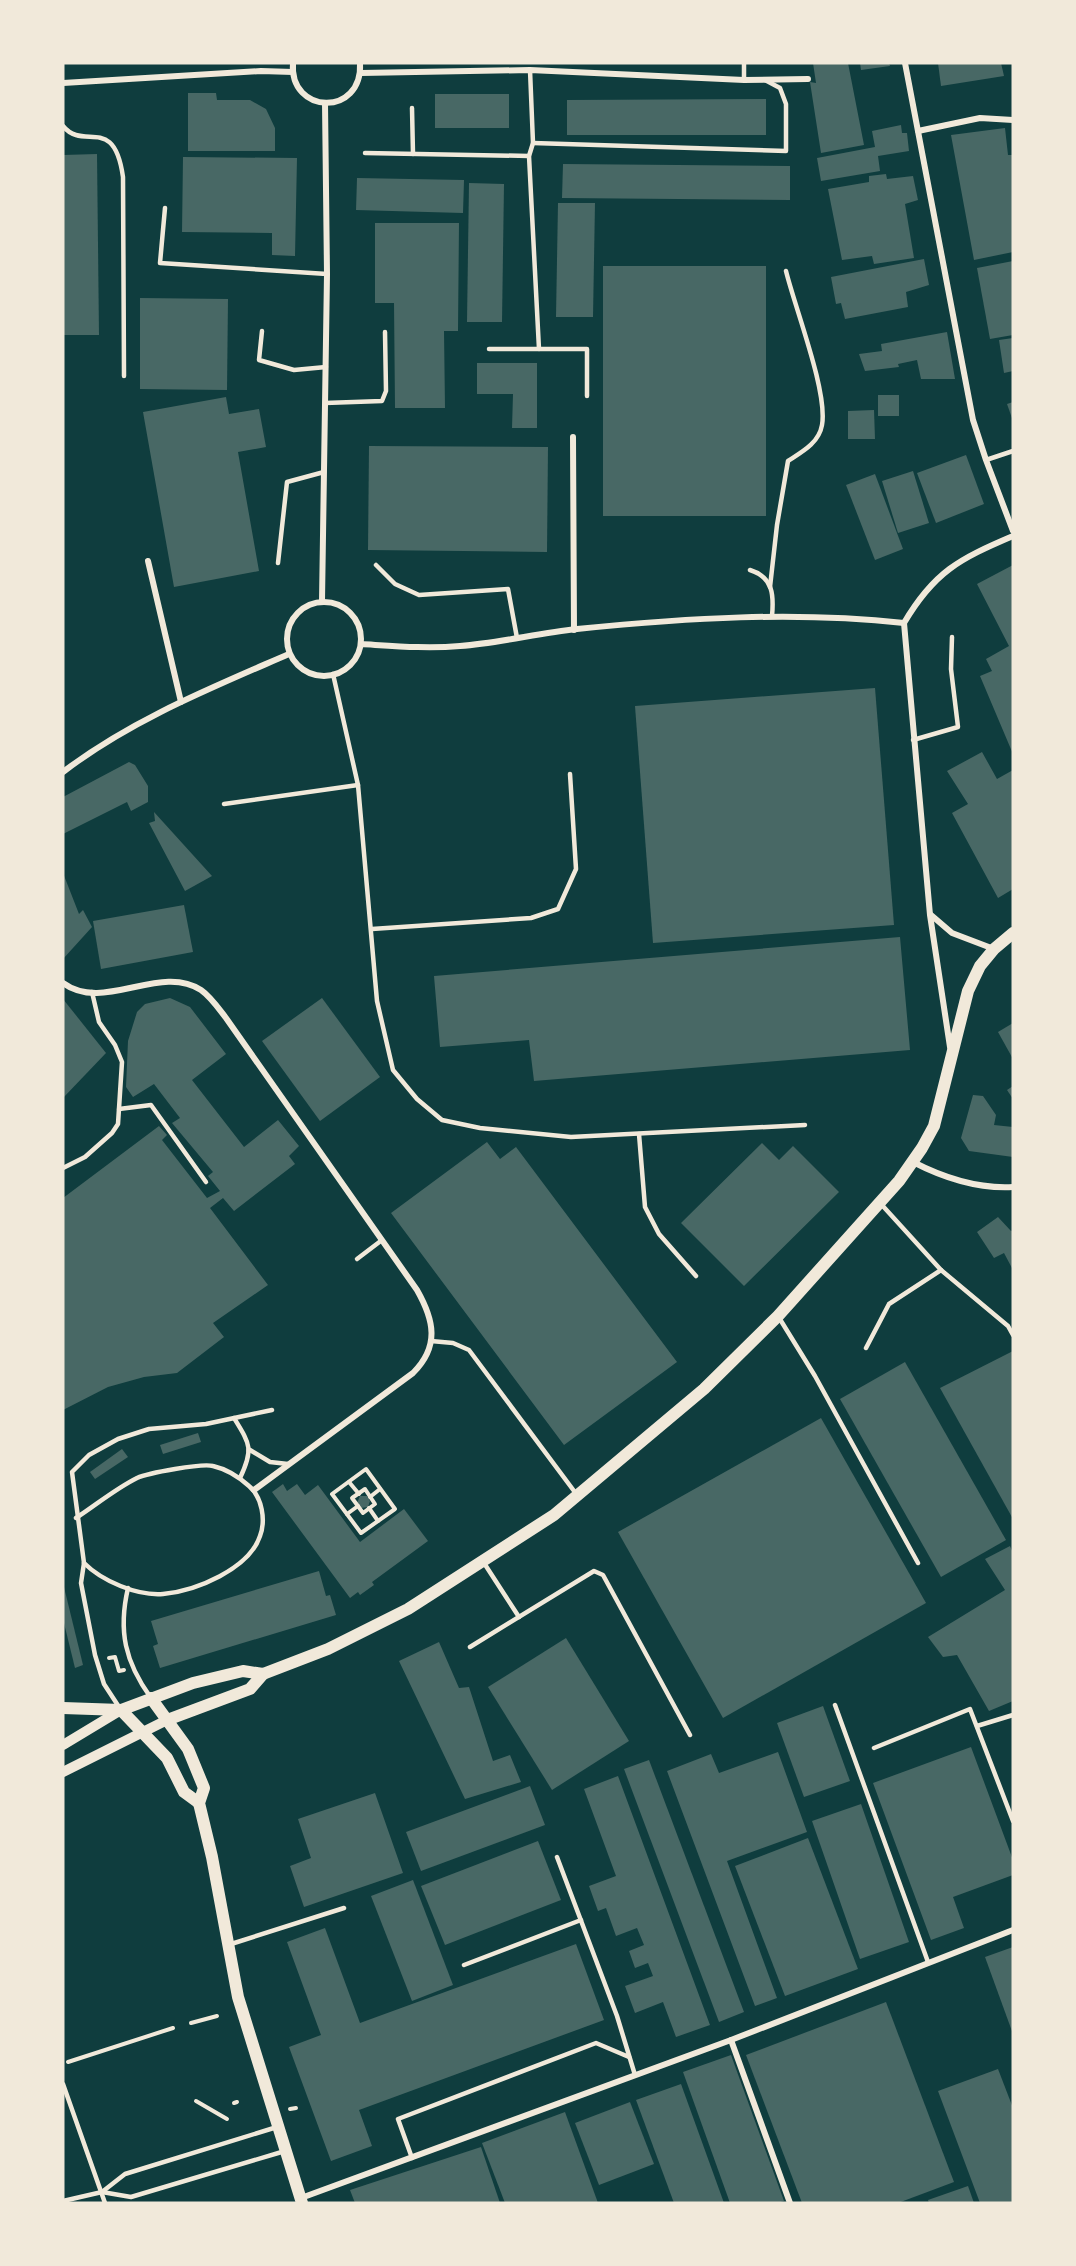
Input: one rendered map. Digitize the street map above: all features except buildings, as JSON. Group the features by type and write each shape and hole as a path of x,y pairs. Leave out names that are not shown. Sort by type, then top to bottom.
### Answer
{"main road":[{"path":"167,1720 250,1689 263,1674 328,1649 408,1609 554,1515 704,1389 778,1316 879,1203 912,1162 934,1126 968,991 980,966 994,949 1013,933"},
{"path":"63,1708 121,1710 193,1683 243,1671 263,1674"},
{"path":"151,1698 197,1767 204,1788 199,1803 238,1997 301,2201"},
{"path":"121,1710 167,1758 184,1792 199,1803"}],"street":[{"path":"294,63 295,81 306,97 325,103 344,98 358,83 360,63"},
{"path":"905,63 974,420 986,460 1013,531"},
{"path":"360,74 530,70 744,80 808,79"},
{"path":"63,82 261,71 293,72"},
{"path":"322,601 327,274 325,103"},
{"path":"918,131 980,118 1013,120"},
{"path":"573,437 574,630"},
{"path":"951,1056 930,915 904,624 928,586 952,566 1013,536"},
{"path":"148,561 181,702"},
{"path":"322,601 340,605 351,614 358,625 360,644 354,661 333,674 312,674 298,666 289,654 287,631 293,618 307,606 322,601"},
{"path":"360,644 412,648 460,646 574,630 673,620 772,616 842,616 904,624"},
{"path":"63,772 96,746 181,702 289,654"},
{"path":"930,915 951,933 994,949"},
{"path":"63,983 69,988 105,993 178,982 204,992 226,1018 382,1240 429,1311 431,1341 423,1363 413,1373 254,1490"},
{"path":"912,1162 940,1176 979,1185 1013,1187"},
{"path":"63,1745 121,1710"},
{"path":"63,1772 167,1720"},
{"path":"301,2201 731,2040 1013,1930"},
{"path":"731,2040 790,2203"}],"lane":[{"path":"258,63 261,71"},
{"path":"744,63 744,80"},
{"path":"530,70 533,142 529,156 539,350"},
{"path":"533,142 786,151 786,104 780,88 764,80"},
{"path":"412,108 412,154"},
{"path":"63,126 78,134 104,137 113,145 120,159 123,177 124,376"},
{"path":"365,153 529,156"},
{"path":"165,208 160,263 327,274"},
{"path":"770,587 777,525 788,461 810,447 822,426 820,383 786,271"},
{"path":"262,331 259,360 294,370 326,367"},
{"path":"325,402 382,401 386,391 385,333"},
{"path":"489,350 587,349 586,396"},
{"path":"986,460 1013,451"},
{"path":"278,563 286,482 324,472"},
{"path":"376,565 395,584 419,595 508,589 517,638"},
{"path":"750,570 761,574 774,595 772,616"},
{"path":"913,740 958,727 951,669 952,637"},
{"path":"333,674 358,785 377,1001 393,1070 417,1099 442,1120 480,1128 571,1137 805,1125"},
{"path":"372,929 531,918 558,909 576,869 570,774"},
{"path":"225,804 358,785"},
{"path":"63,1168 85,1157 112,1133 118,1124 122,1062 115,1045 99,1022 92,992"},
{"path":"119,1109 151,1106 206,1182"},
{"path":"639,1134 645,1207 659,1234 696,1276"},
{"path":"879,1203 893,1214 941,1270 1008,1326 1013,1335"},
{"path":"357,1259 382,1240"},
{"path":"866,1347 889,1304 941,1270"},
{"path":"778,1316 815,1376 918,1563"},
{"path":"431,1341 453,1343 469,1350 577,1495"},
{"path":"121,1710 104,1684 95,1655 81,1582 84,1563 76,1518 72,1472 89,1455 118,1439 149,1429 234,1418 272,1410"},
{"path":"234,1418 248,1441 250,1449 240,1478"},
{"path":"250,1449 270,1462 290,1464"},
{"path":"76,1518 126,1484 147,1474 207,1465 240,1478 254,1490 261,1507 263,1521 260,1536 241,1565 182,1590 161,1594 128,1588 95,1575 84,1563"},
{"path":"483,1560 519,1617"},
{"path":"470,1647 594,1571 603,1575 690,1735"},
{"path":"128,1588 121,1617 127,1648 138,1680 151,1698"},
{"path":"835,1705 928,1962"},
{"path":"874,1748 970,1709 1013,1821"},
{"path":"977,1725 1013,1715"},
{"path":"557,1857 617,2016 635,2075"},
{"path":"228,1945 344,1908"},
{"path":"464,1965 581,1920"},
{"path":"412,2158 398,2120 596,2043 629,2057"},
{"path":"63,2084 105,2203"},
{"path":"102,2192 125,2174 277,2127"},
{"path":"63,2201 102,2192 131,2197 285,2151"}],"path":[{"path":"366,1469 380,1489 395,1509 361,1533 332,1494 366,1469"},
{"path":"349,1482 358,1494"},
{"path":"370,1497 380,1489"},
{"path":"365,1490 370,1497 375,1504 363,1513 352,1498 365,1490"},
{"path":"347,1514 358,1506"},
{"path":"369,1508 378,1521"},
{"path":"191,2023 217,2016"},
{"path":"68,2062 173,2028"},
{"path":"196,2101 227,2119"},
{"path":"290,2109 296,2108"}]}
